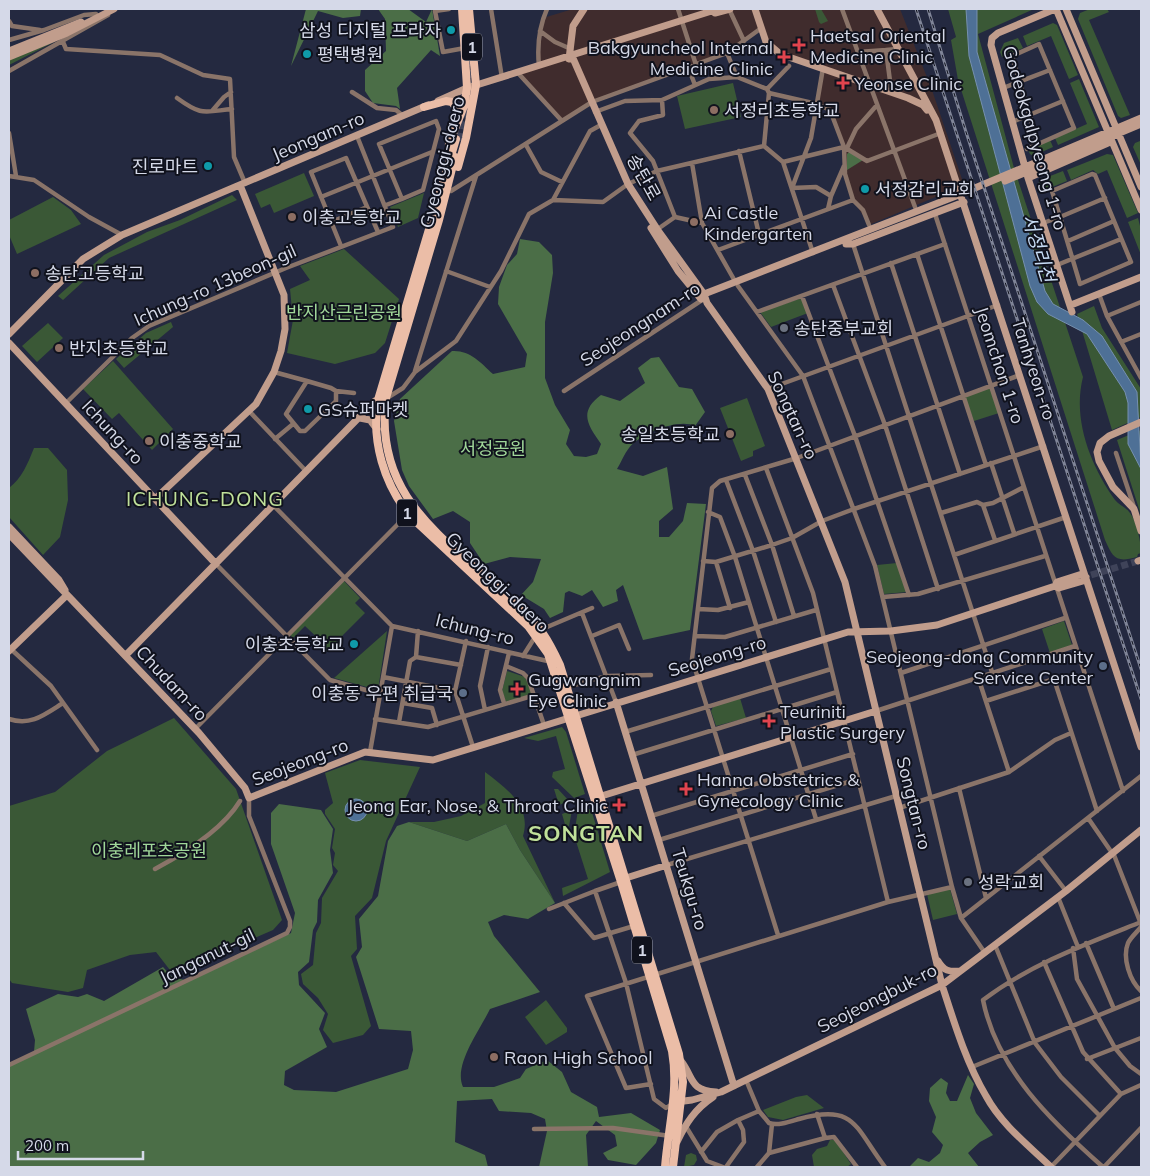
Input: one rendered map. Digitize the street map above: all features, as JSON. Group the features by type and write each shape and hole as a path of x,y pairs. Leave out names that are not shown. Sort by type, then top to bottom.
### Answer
{"main road":[{"name":"Gyeonggi-daero","path":"424,260 422,247 455,140 468,88 462,9"},
{"name":"Gyeonggi-daero","path":"469,9 476,85 466,138 450,191 441,231 424,260 382,399 377,428 382,462 387,481 402,507 421,528 538,633 551,662 572,716 681,1061 683,1082 681,1100 674,1139 665,1167"},
{"path":"424,107 446,101 456,105 458,110 455,140"},
{"name":"Gyeonggi-daero","path":"382,399 387,451 396,479 406,498 424,520 519,607 560,665 567,687 572,716"},
{"name":"Gyeonggi-daero","path":"624,880 634,926 653,975 675,1068 672,1104 673,1167"}],"street":[{"path":"9,51 106,9"},
{"path":"9,71 116,9"},
{"path":"9,56 67,33 116,9"},
{"path":"449,9 435,11 443,52 465,48"},
{"path":"491,9 502,78"},
{"path":"539,66 537,51 540,31 547,9"},
{"path":"570,56 573,26 584,9"},
{"path":"678,9 696,65"},
{"name":"Jeongam-ro","path":"9,334 83,259 122,235 468,88 682,22 718,9"},
{"path":"682,22 729,9 744,41"},
{"path":"755,9 760,29 766,42 780,54 908,98 923,105 936,120"},
{"path":"842,9 915,207"},
{"name":"Tanhyeon-ro","path":"877,9 936,120 941,133 1141,747"},
{"path":"1055,9 1141,210"},
{"name":"Godeokgalpyeong 1-ro","path":"1055,9 998,32 992,38 991,45 1028,178 1071,308 1099,294"},
{"path":"1066,9 1141,187"},
{"path":"9,40 44,30 84,15 96,14"},
{"path":"9,21 12,26 44,30"},
{"path":"450,191 591,103 727,52 760,29"},
{"path":"540,31 570,56 591,103"},
{"path":"62,42 66,49 160,55 203,75 230,80 234,156 276,272 286,307 285,329 274,372 266,389 248,411 155,499"},
{"path":"1027,149 1074,128 1039,44 1012,56 1038,144"},
{"path":"858,52 897,49"},
{"path":"886,50 890,81 888,91"},
{"path":"727,52 737,77"},
{"path":"764,146 768,91 789,66"},
{"path":"688,67 695,85"},
{"path":"792,188 805,157 823,68"},
{"path":"1003,88 1050,70"},
{"path":"518,73 562,121"},
{"path":"595,112 625,101 662,100 709,79 737,77 768,91 817,104 830,110 846,147 866,161 941,133"},
{"path":"908,98 916,92 918,87"},
{"path":"212,111 231,92"},
{"name":"Jeongam-ro","path":"352,92 377,108 396,110 403,116"},
{"path":"177,98 194,110 204,113 232,109"},
{"path":"662,100 663,115 639,121 630,133 653,161 675,218"},
{"path":"1012,122 1063,101"},
{"name":"Songtan-ro","path":"591,103 599,126 627,185 678,270 704,298 768,389 845,582 859,632 876,711 942,985 972,1067 986,1097 1004,1120 1051,1167"},
{"path":"869,225 863,210 853,200 844,164 846,147 856,129 877,105"},
{"name":"송탄로","path":"595,112 627,185"},
{"path":"1024,164 1141,113"},
{"path":"848,243 1141,118"},
{"path":"386,205 402,199 423,190 439,129 436,121 379,144 402,199"},
{"path":"848,243 1047,165 1141,124"},
{"path":"553,200 590,131 599,126"},
{"path":"1028,178 1141,128"},
{"path":"9,134 16,176"},
{"name":"Ichung-ro 13beon-gil","path":"66,403 132,338 149,326 276,272 393,227 386,205 357,136"},
{"path":"526,144 541,172 562,182"},
{"path":"126,655 305,470 360,418 375,401 403,388 415,372 456,341 501,271 528,214 553,200 603,202 627,185 657,171 764,146"},
{"path":"764,146 782,162 813,253"},
{"path":"782,162 846,147"},
{"path":"739,151 759,234"},
{"path":"1055,151 1060,164"},
{"path":"321,196 432,152"},
{"path":"341,246 310,172 346,158 378,232"},
{"path":"692,163 702,223 737,284 802,376 854,509 875,566 961,918 985,953"},
{"path":"828,209 831,196 844,164"},
{"path":"1092,174 1095,175 1131,262 1080,284 1060,217 1052,191 1092,174"},
{"path":"9,176 34,180 90,218 122,235"},
{"path":"415,372 476,176"},
{"path":"792,188 816,187 831,196"},
{"path":"848,243 869,225 960,190"},
{"path":"1043,223 1105,198"},
{"path":"718,250 853,200"},
{"path":"848,243 935,214 964,202"},
{"path":"331,222 367,207"},
{"name":"Jeomchon 1-ro","path":"935,214 970,315 1045,556 1123,791"},
{"path":"655,230 675,218 702,223"},
{"path":"1068,240 1114,221"},
{"path":"1057,265 1121,239"},
{"path":"848,243 863,273 992,672"},
{"name":"Seojeongnam-ro","path":"564,391 704,298 813,253 848,243"},
{"name":"Seojeongnam-ro","path":"737,284 848,243"},
{"path":"758,312 945,244"},
{"path":"917,254 964,395 1014,533"},
{"path":"891,263 960,474"},
{"path":"446,271 490,287"},
{"path":"1141,277 1099,294 1106,316 1141,378"},
{"path":"833,285 884,425 938,589"},
{"path":"802,296 830,366 909,595"},
{"path":"1106,316 1141,302"},
{"path":"768,389 998,305"},
{"path":"1121,342 1141,334"},
{"name":"Ichung-ro","path":"9,343 216,564 330,680 380,694"},
{"path":"421,348 422,358 433,358"},
{"path":"1136,369 1141,367"},
{"path":"274,372 336,391 354,393"},
{"path":"778,935 692,659 712,488 726,480 797,458 1020,375"},
{"path":"306,381 286,414 300,431 305,431 336,401 336,391"},
{"path":"248,411 305,470"},
{"path":"360,418 370,420 377,428"},
{"path":"1134,509 1113,487 1099,461 1097,452 1100,443 1109,436 1141,422"},
{"path":"276,439 293,424"},
{"path":"702,561 716,562 772,545 792,538 822,521 854,509 1044,446"},
{"path":"1116,453 1141,531"},
{"path":"766,468 813,593 846,722 888,902"},
{"path":"745,475 772,545 794,616"},
{"path":"726,480 754,551 776,622"},
{"path":"941,513 976,502 983,505 1024,487"},
{"path":"273,505 392,626 370,752"},
{"path":"983,505 995,540"},
{"path":"708,512 720,517 735,557 816,819"},
{"path":"954,554 1066,517"},
{"path":"195,729 398,524"},
{"name":"Chudam-ro","path":"9,527 59,580 67,595"},
{"name":"Chudam-ro","path":"9,534 195,729 225,762 245,788 249,798"},
{"path":"883,597 909,595 938,589 1045,556"},
{"path":"716,562 730,608"},
{"name":"Seojeong-ro","path":"249,798 339,762 370,752 433,760 848,632 891,631 937,625 1055,586 1059,588 1083,581 1086,577"},
{"path":"67,595 10,650 51,686 97,750"},
{"path":"698,608 718,610 749,602"},
{"path":"523,656 538,633 592,608"},
{"path":"695,636 725,637 816,610"},
{"path":"582,613 616,702"},
{"path":"901,673 1066,618"},
{"path":"592,636 619,625 629,649"},
{"name":"Ichung-ro","path":"392,626 466,641 560,665"},
{"path":"416,657 418,631"},
{"path":"466,641 455,691 473,747"},
{"path":"598,798 846,722 908,698 1075,646"},
{"path":"485,710 480,686 488,647"},
{"path":"504,703 500,690 509,653"},
{"path":"399,722 410,661 416,657 461,665"},
{"path":"506,666 523,672 535,694 544,725"},
{"path":"625,732 832,669"},
{"path":"567,687 607,676 651,675"},
{"path":"383,677 455,691"},
{"path":"978,677 1009,772"},
{"path":"986,701 1054,678 1097,811"},
{"path":"632,755 837,692"},
{"path":"376,719 428,727 535,694"},
{"name":"Teukgu-ro","path":"616,702 734,1086"},
{"path":"9,719 20,723 33,722 63,703"},
{"path":"403,703 432,708 437,725"},
{"path":"899,808 1009,772 1055,740 1071,733"},
{"path":"651,816 853,754"},
{"path":"961,918 1141,776"},
{"path":"659,840 858,779"},
{"path":"959,788 986,898"},
{"path":"549,909 667,865 896,796"},
{"name":"Janganut-gil","path":"9,1065 287,933 290,922 249,816 249,798"},
{"path":"155,869 179,856 204,837 235,810 240,801"},
{"path":"1088,818 1112,852 1141,924"},
{"path":"1112,852 1141,824"},
{"name":"Seojeongbuk-ro","path":"672,1104 681,1100 692,1100 721,1092 942,985 1066,891 1141,830"},
{"path":"1066,891 1069,882 1141,834"},
{"path":"1039,856 1066,891"},
{"path":"651,1084 626,1088 587,996 888,902 952,887"},
{"path":"595,891 626,983 654,1100 660,1106 666,1108 672,1104"},
{"path":"1057,896 1076,947 1077,979 1115,1048 1130,1066 1141,1074"},
{"path":"564,903 594,938 634,926"},
{"path":"1141,924 1076,947 1044,962 1009,981 983,1000 1002,1056 1031,1095 1075,1142 1104,1167 1141,1128"},
{"path":"1141,924 1131,938 1127,951 1128,970 1141,991"},
{"path":"1086,944 1114,1010"},
{"path":"995,945 1035,1043 1061,1077 1100,1116"},
{"path":"936,957 943,968 950,972 960,971"},
{"path":"1044,962 1087,1059 1121,1094"},
{"path":"972,1067 1035,1043 1141,998"},
{"path":"1087,1059 1141,1038"},
{"path":"681,1061 695,1086 704,1091 721,1092"},
{"path":"746,1080 758,1111 772,1124"},
{"path":"1051,1167 1121,1094 1141,1085"},
{"path":"534,1129 613,1128 674,1139 700,1105 721,1092"},
{"path":"701,1152 717,1132 758,1111"},
{"path":"772,1124 818,1114 836,1113 848,1118 885,1167"},
{"path":"818,1114 825,1138"},
{"path":"685,1125 707,1161 724,1167 744,1142 743,1130 738,1120"},
{"path":"770,1153 772,1124"},
{"path":"757,1167 770,1153 834,1137 858,1167"}],"shaded area":[{"path":"573,9 900,9 932,90 964,185 869,225 853,200 845,174 844,147 830,110 817,104 823,68 780,54 760,29 727,53 592,102 562,121 518,73 539,65 543,18"}],"green space":[{"path":"306,9 361,9 360,16 343,18 318,11 291,66"},
{"path":"378,9 408,9 426,22 432,9 440,56 431,50 397,88 400,109 396,106 373,103 365,91 365,70 386,51 385,19"},
{"path":"815,9 821,9 828,21 821,24"},
{"path":"948,9 1034,9 978,34 1014,168 1083,377 1080,393 1080,410 1086,442 1091,457 1106,487 1115,500 1129,511 1135,522 1141,548 1141,553 1137,557 1120,559 1116,557 1110,551 1105,540 958,80 951,40 956,37"},
{"path":"1090,9 1107,9 1109,12 1089,20 1130,115 1121,118 1118,116 1078,19 1080,13"},
{"path":"1053,23 1057,25 1078,75 1069,79 1051,36 1027,46 1023,36"},
{"path":"1018,38 1023,48 1002,57 1000,52 1004,43"},
{"path":"58,40 9,65 9,60"},
{"path":"1079,79 1099,127 1058,145 1055,138 1087,124 1070,83"},
{"path":"733,83 741,117 685,129 677,96"},
{"path":"1050,140 1053,147 1033,156 1030,154 1028,150"},
{"path":"1140,141 1141,165 1133,147 1135,143"},
{"path":"850,151 863,160 847,170 847,154"},
{"path":"1107,154 1113,155 1138,213 1127,218 1107,170 1098,174 1093,170 1071,180 1067,170"},
{"path":"1063,171 1067,181 1040,192 1037,186 1040,180"},
{"path":"304,173 314,196 274,213 270,204 261,208 255,194"},
{"path":"424,193 418,218 398,227 390,207"},
{"path":"232,195 237,200 109,258 63,300 58,296 104,255 147,232 180,220"},
{"path":"53,197 71,210 81,224 17,254 9,235 9,220"},
{"path":"1138,218 1141,230 1141,255 1128,222"},
{"name":"서정공원","path":"520,239 539,242 552,255 553,273 545,322 545,378 555,405 570,430 566,444 574,456 586,457 597,454 601,444 589,425 587,413 589,407 601,395 620,401 645,383 638,368 651,358 659,357 679,387 692,389 705,412 695,426 679,424 670,426 650,433 634,443 617,469 643,476 667,467 673,509 659,521 659,537 669,537 683,521 687,503 706,504 690,630 643,640 623,585 616,590 618,601 603,607 592,590 582,596 569,591 565,593 563,612 550,618 544,609 521,595 533,582 541,559 510,557 484,564 470,543 470,522 453,511 433,519 409,486 402,470 394,421 400,399 452,351 464,352 479,361 493,374 525,367 527,354 498,304 499,287 507,265 517,254"},
{"name":"반지산근린공원","path":"344,249 399,299 385,343 375,353 335,364 287,353 293,320 290,289 310,280 300,266"},
{"path":"802,298 808,313 771,327 760,312"},
{"path":"1094,306 1102,328 1141,389 1141,417 1112,430 1077,314"},
{"path":"171,322 173,327 124,368 116,359 146,333"},
{"path":"48,323 63,338 37,362 22,346"},
{"path":"113,361 173,429 152,450 119,413 112,419 83,389"},
{"path":"990,386 999,413 974,421 964,395"},
{"path":"747,398 765,446 753,451 753,456 741,461 720,408"},
{"path":"1141,430 1141,515 1117,440"},
{"path":"34,448 48,448 67,470 68,500 60,537 43,555 9,517 9,488 21,475"},
{"path":"897,563 907,592 884,594 877,565"},
{"path":"344,581 360,598 355,603 365,613 325,653 320,647 323,643 305,626 293,638 290,635"},
{"path":"1064,621 1072,645 1050,653 1042,629"},
{"path":"387,631 378,690 334,678"},
{"path":"507,671 525,677 532,694 506,702 502,691"},
{"path":"740,698 746,718 716,726 711,711 714,705"},
{"name":"이충레포츠공원","path":"174,718 236,789 282,920 273,930 173,974 156,952 130,955 87,970 83,988 68,992 12,983 9,979 9,806 55,792 107,751"},
{"path":"562,727 566,732 585,794 574,798 552,777 553,772 565,769 556,736 538,741 524,738"},
{"path":"360,760 420,767 386,841 372,898 355,916 357,949 351,956 371,1026 363,1035 333,1043 323,1030 328,1014 318,998 303,984 301,974 313,965 316,933 321,923 322,898 338,871 333,865 335,853 332,848 335,829 325,814 325,810 333,803 325,773"},
{"path":"485,772 509,791 520,807 525,825 523,836 555,903 520,850 506,824 467,841 409,822 434,822 461,816 485,803"},
{"path":"554,789 558,789 569,801 559,805"},
{"path":"279,804 321,810 333,829 330,850 333,873 318,900 317,922 313,930 309,962 298,972 299,985 325,1013 319,1029 327,1047 285,1071 284,1085 294,1090 336,1092 408,1069 413,1050 411,1031 379,1029 356,957 362,947 359,919 378,896 388,841 397,826 409,822 467,841 506,824 520,850 555,903 528,919 504,915 488,922 494,936 540,992 490,1009 474,1037 465,1058 461,1078 463,1087 494,1087 520,1078 526,1069 547,1060 562,1072 571,1092 597,1107 599,1117 631,1113 660,1130 656,1143 636,1165 608,1160 603,1153 617,1146 615,1135 596,1121 586,1135 588,1167 539,1167 547,1131 545,1119 531,1113 499,1111 492,1099 457,1101 455,1142 485,1155 488,1167 9,1167 9,1064 34,1052 35,1040 26,1009 58,994 78,997 87,994 104,1001 163,967 172,977 189,981 291,933 295,913 271,844 271,813"},
{"path":"591,809 610,872 563,896 562,888 588,879 574,835 578,810"},
{"path":"572,810 569,826 566,828 562,814"},
{"path":"950,889 957,914 933,920 927,894"},
{"path":"546,1000 567,1028 567,1032 546,1045 525,1017"},
{"path":"968,1075 974,1084 970,1098 976,1113 993,1135 980,1142 968,1153 979,1167 909,1167 918,1158 929,1162 940,1153 943,1145 932,1132 936,1117 929,1101 930,1088 941,1078 948,1083 946,1093 950,1101 957,1101"},
{"path":"807,1095 824,1108 783,1120 768,1117 763,1110 796,1097"},
{"path":"830,1140 835,1140 851,1164 847,1167 814,1167 812,1155 817,1149 827,1146"},
{"path":"691,1153 696,1155 697,1160 694,1165 684,1167 686,1155"}],"water":[{"path":"966,9 977,9 977,52 1045,291 1053,304 1083,320 1102,336 1137,392 1141,469 1128,444 1128,403 1125,392 1087,334 1048,314 1037,302 1030,286 969,56"},
{"path":"356,799 364,802 367,810 364,818 356,821 348,818 345,810 348,802"}],"tunnel":[{"path":"469,58 470,91"},
{"path":"460,141 469,104"},
{"path":"1081,578 1138,561"}],"railway":[{"path":"916,9 1141,699"},
{"path":"928,9 966,132 1141,669"}],"place":[{"name":"삼성 디지털 프라자","path":"451,30"},
{"name":"Haetsal Oriental Medicine Clinic","path":"799,45"},
{"name":"평택병원","path":"307,54"},
{"name":"Bakgyuncheol Internal Medicine Clinic","path":"784,57"},
{"name":"Yeonse Clinic","path":"843,83"},
{"name":"서정리초등학교","path":"714,110"},
{"name":"진로마트","path":"208,166"},
{"name":"서정감리교회","path":"865,189"},
{"name":"이충고등학교","path":"292,217"},
{"name":"Ai Castle Kindergarten","path":"694,222"},
{"name":"송탄고등학교","path":"35,273"},
{"name":"송탄중부교회","path":"784,328"},
{"name":"반지초등학교","path":"59,348"},
{"name":"GS슈퍼마켓","path":"308,409"},
{"name":"송일초등학교","path":"730,434"},
{"name":"이충중학교","path":"149,441"},
{"name":"이충초등학교","path":"354,644"},
{"name":"Seojeong-dong Community Service Center","path":"1103,666"},
{"name":"Gugwangnim Eye Clinic","path":"517,689"},
{"name":"이충동 우편 취급국","path":"463,693"},
{"name":"Teuriniti Plastic Surgery","path":"769,721"},
{"name":"Hanna Obstetrics & Gynecology Clinic","path":"686,789"},
{"name":"Jeong Ear, Nose, & Throat Clinic","path":"619,805"},
{"name":"성락교회","path":"968,882"},
{"name":"Raon High School","path":"494,1057"}],"district":[{"name":"ICHUNG-DONG","path":"205,498"},
{"name":"SONGTAN","path":"586,833"}],"water label":[{"name":"서정리천","path":"1039,248"}]}
